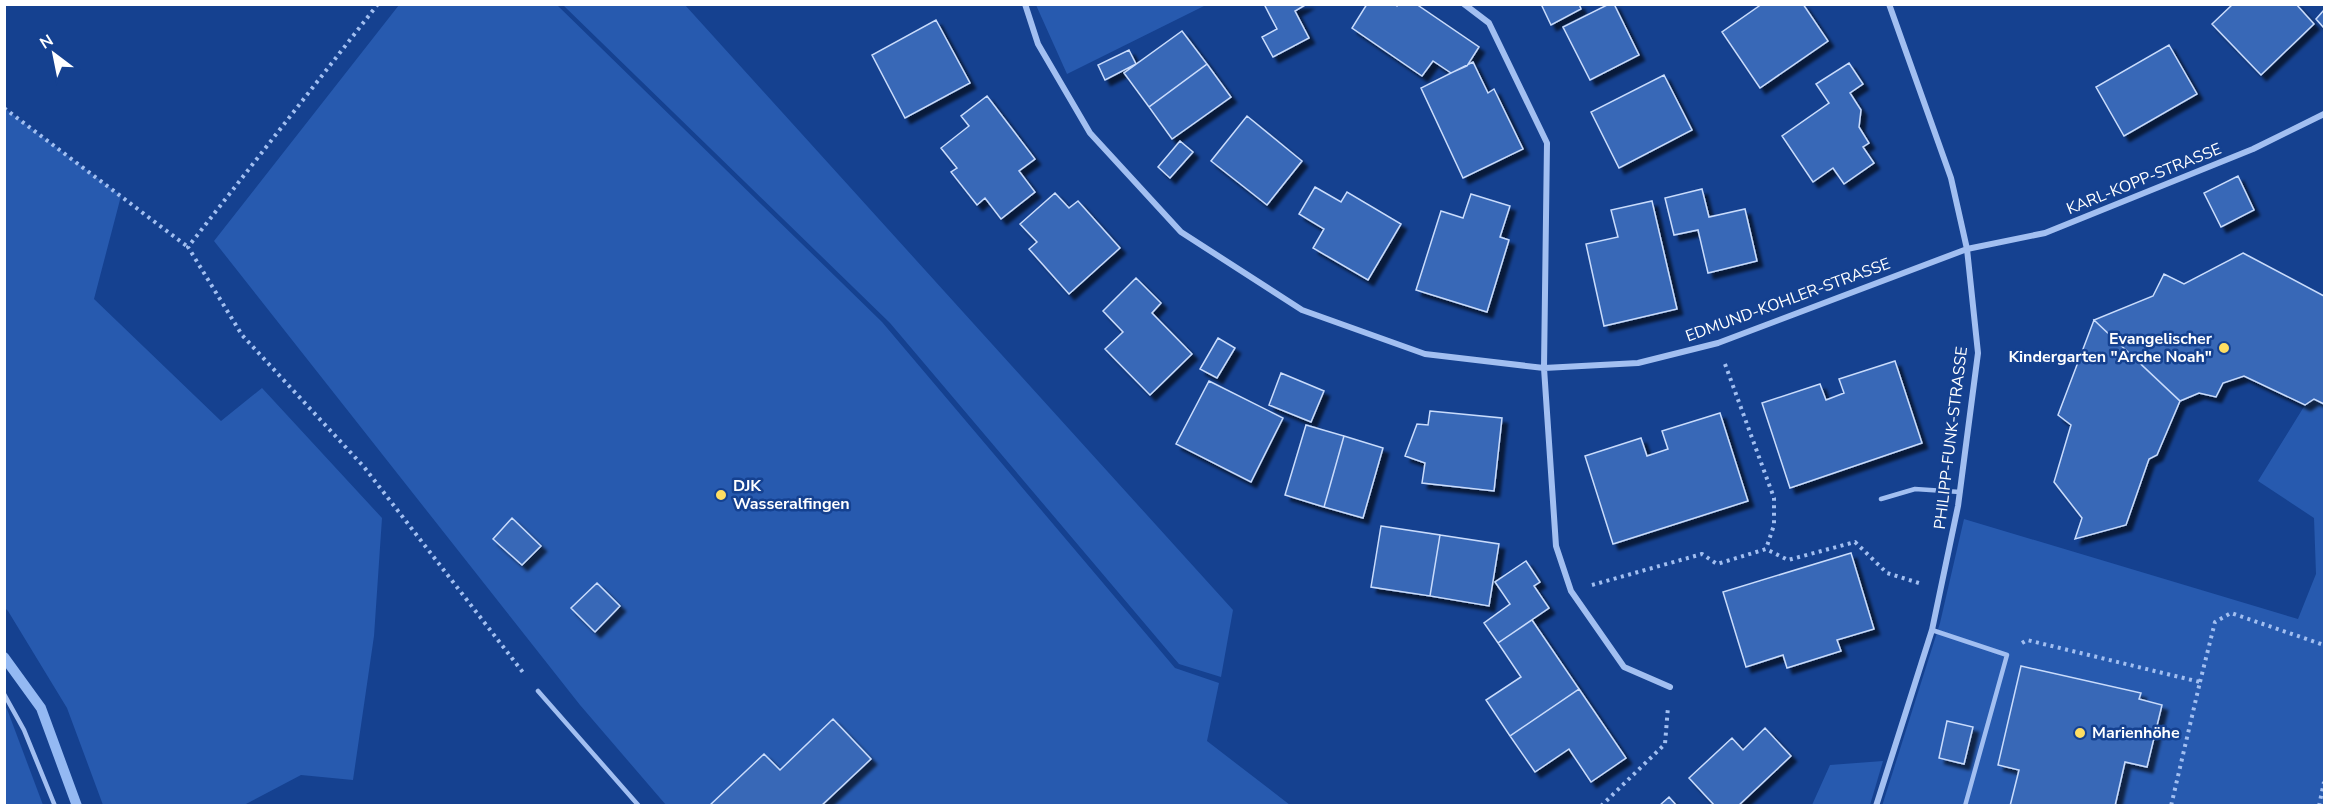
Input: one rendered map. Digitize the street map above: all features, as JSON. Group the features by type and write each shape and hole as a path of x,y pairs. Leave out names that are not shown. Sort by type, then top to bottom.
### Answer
{"street":[{"name":"EDMUND-KOHLER-STRASSE","path":"1025,4 1038,44 1090,133 1181,232 1302,310 1425,354 1544,368 1638,363 1718,343 1967,249"},
{"path":"1464,4 1489,24 1546,142 1544,368 1556,546 1571,591 1624,667 1670,687"},
{"name":"PHILIPP-FUNK-STRASSE","path":"1876,806 1932,630 1960,492 1978,353 1967,249 1951,178 1889,4"},
{"name":"KARL-KOPP-STRASSE","path":"1967,249 2045,233 2253,149 2325,114"}],"lane":[{"path":"1881,499 1915,489 1960,492"},
{"path":"1932,630 2007,655 1965,806"},
{"path":"538,691 639,806"},
{"path":"4,693 24,730 55,806"}],"path":[{"path":"188,247 378,4"},
{"path":"4,108 188,247 242,334 364,467 538,691"},
{"path":"1718,343 1774,498 1774,525 1766,549"},
{"path":"1571,591 1702,554 1717,564 1766,549 1788,561 1856,542 1887,573 1940,589"},
{"path":"2171,806 2215,622 2231,613 2325,645"},
{"path":"2007,655 2026,640 2200,682"},
{"path":"1601,806 1665,744 1670,687"},
{"path":"2319,806 2325,782"}],"shaded area":[{"name":"DJK Wasseralfingen","path":"399,5 557,5 882,322 1175,668 1219,683 1207,741 1290,805 666,805 580,705 214,241"},
{"path":"563,5 685,5 1233,610 1221,677 1179,664 890,323"},
{"path":"1036,5 1206,5 1067,74"},
{"path":"4,108 121,196 94,299 221,421 262,388 382,518 374,636 353,780 301,775 244,805 103,805 67,708 5,608"},
{"path":"2314,399 2324,404 2324,805 1882,806 1940,623 1964,519 2298,619 2316,574 2314,518 2258,481 2305,405"},
{"path":"4,705 7,709 43,805 5,805"},
{"path":"1883,761 1870,805 1812,805 1830,765"}],"building":[{"path":"1264,4 1307,4 1295,11 1309,38 1273,57 1262,37 1277,29"},
{"path":"1367,4 1397,6 1398,4 1416,4 1479,47 1467,66 1451,73 1433,61 1422,76 1352,28"},
{"path":"1541,4 1579,4 1581,9 1551,25"},
{"path":"1609,4 1614,4 1639,55 1590,80 1563,27"},
{"path":"1762,4 1803,4 1828,41 1760,88 1722,32"},
{"path":"2233,4 2296,4 2314,24 2261,75 2212,24"},
{"path":"2324,10 2324,28 2316,19"},
{"path":"936,20 970,83 905,118 872,55"},
{"path":"1182,31 1207,64 1149,107 1124,73"},
{"path":"2169,45 2197,94 2124,136 2096,87"},
{"path":"1129,50 1136,64 1105,80 1098,65"},
{"path":"1473,62 1488,93 1494,89 1523,149 1463,178 1421,88"},
{"path":"1849,63 1863,84 1850,93 1861,110 1859,127 1869,143 1863,147 1874,163 1844,184 1833,168 1813,182 1782,136 1829,103 1816,84"},
{"path":"1207,64 1231,97 1172,139 1149,107"},
{"path":"1664,75 1692,130 1619,168 1591,112"},
{"path":"987,96 1035,159 1019,171 1035,192 1001,219 985,198 977,205 951,172 957,168 941,148 969,126 961,116"},
{"path":"1247,116 1302,161 1267,205 1211,161"},
{"path":"1180,141 1193,152 1170,178 1158,167"},
{"path":"2238,176 2254,210 2221,227 2204,193"},
{"path":"1315,187 1341,202 1347,192 1401,224 1368,280 1313,248 1324,229 1299,214"},
{"path":"1702,189 1709,217 1745,209 1757,261 1708,273 1698,230 1674,235 1665,198"},
{"path":"1055,193 1069,208 1078,201 1120,248 1069,294 1029,249 1037,242 1020,224"},
{"path":"1471,194 1510,206 1500,237 1509,240 1487,312 1416,290 1441,211 1463,218"},
{"path":"1652,201 1677,309 1604,326 1586,244 1618,237 1611,210"},
{"name":"Evangelischer Kindergarten \"Arche Noah\"","path":"2243,253 2324,296 2324,404 2314,399 2305,405 2244,376 2223,383 2216,397 2199,393 2180,401 2094,320 2153,296 2164,274 2184,284"},
{"path":"1136,278 1161,303 1152,313 1192,354 1150,395 1105,349 1123,332 1103,311"},
{"name":"Evangelischer Kindergarten \"Arche Noah\"","path":"2094,320 2180,401 2157,455 2149,459 2126,525 2075,539 2082,518 2054,482 2071,425 2058,415"},
{"path":"1218,338 1235,348 1217,378 1200,369"},
{"path":"1895,361 1922,443 1790,488 1762,403 1820,384 1826,400 1844,393 1839,379"},
{"path":"1281,373 1324,391 1311,422 1269,405"},
{"path":"1209,381 1283,418 1251,482 1176,444"},
{"path":"1430,411 1502,418 1494,491 1422,483 1425,463 1405,456 1417,424 1428,425"},
{"path":"1720,413 1748,501 1613,544 1585,456 1641,438 1647,456 1668,449 1662,431"},
{"path":"1306,425 1344,436 1324,507 1285,495"},
{"path":"1344,436 1383,448 1363,518 1324,507"},
{"path":"512,518 541,546 522,565 493,539"},
{"path":"1381,526 1440,535 1430,596 1371,587"},
{"path":"1440,535 1499,544 1489,606 1430,596"},
{"path":"1851,553 1874,629 1837,640 1841,651 1787,668 1783,655 1746,667 1723,592"},
{"path":"1526,561 1540,582 1534,586 1549,608 1498,643 1484,623 1510,604 1495,582"},
{"path":"597,583 620,606 595,632 571,608"},
{"path":"1532,620 1579,689 1510,736 1486,700 1521,677 1498,643"},
{"name":"Marienhöhe","path":"2021,666 2141,693 2139,699 2162,705 2147,767 2125,762 2115,806 2010,806 2019,770 1998,765"},
{"path":"1579,689 1626,758 1591,782 1569,749 1535,772 1510,736"},
{"path":"833,719 871,759 821,806 709,806 764,754 780,770"},
{"path":"1947,721 1973,727 1964,764 1939,758"},
{"path":"1765,728 1791,756 1738,806 1715,806 1689,778 1732,738 1743,750"},
{"path":"1669,797 1677,806 1659,806"}],"waterway":[{"path":"4,657 41,708 77,806"}],"place":[{"name":"Evangelischer Kindergarten \"Arche Noah\"","path":"2224,348"},
{"name":"DJK Wasseralfingen","path":"721,495"},
{"name":"Marienhöhe","path":"2080,733"}]}
